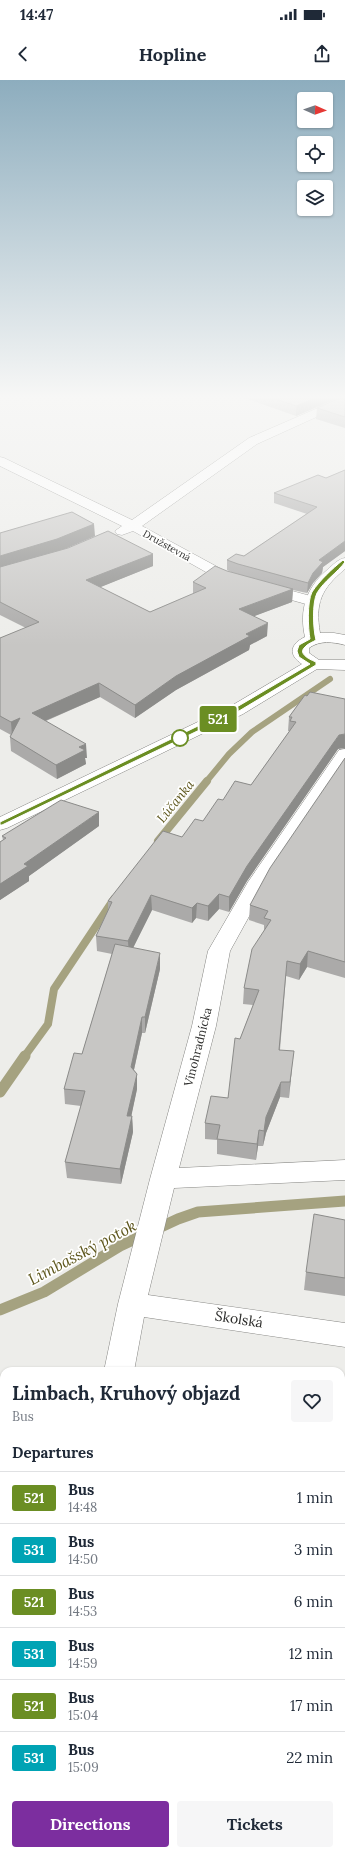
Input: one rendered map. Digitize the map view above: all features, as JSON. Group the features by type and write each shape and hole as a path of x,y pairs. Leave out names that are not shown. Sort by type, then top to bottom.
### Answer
{"street":[{"path":"41,481 133,526 197,481"},
{"name":"Družstevná","path":"106,538 133,526 218,573 232,579 313,601"},
{"path":"313,640 310,625 314,594 339,566"},
{"path":"345,640 331,638 313,640 301,646 300,651 306,660 314,664 334,667 345,666"},
{"path":"0,824 205,726 267,693 314,664"},
{"name":"Vinohradnícka","path":"121,1367 132,1304 163,1179 204,1026 219,951 258,882 345,754"},
{"path":"163,1179 345,1170"},
{"name":"Školská","path":"132,1304 345,1335"}],"building":[{"path":"304,481 345,481 345,541 319,560 323,562 313,573 308,583 227,560 236,554 244,556 317,507 274,493"},
{"path":"72,512 94,524 57,539 0,556 0,533"},
{"path":"108,531 153,554 86,580 150,612 206,588 193,582 215,566 227,571 293,589 239,609 268,623 246,634 250,636 176,676 135,705 99,683 32,713 86,744 79,747 85,750 56,765 10,737 20,718 11,722 0,716 0,638 39,622 0,602 0,567 68,548"},
{"path":"310,692 345,699 345,734 339,735 247,866 229,897 219,894 208,906 197,903 192,908 151,895 128,941 96,936 112,902 108,901 163,831 182,837 195,819 203,821 218,799 223,800 235,781 251,785 296,722 290,721 292,717 289,717 305,695 307,696"},
{"path":"345,758 345,962 308,951 300,964 287,961 279,1050 294,1051 290,1082 281,1082 266,1117 264,1131 259,1130 257,1144 217,1139 220,1125 205,1123 211,1096 228,1098 235,1038 240,1039 259,990 244,988 252,949 271,920 264,918 268,911 250,905 270,868"},
{"path":"61,800 99,812 24,864 28,866 0,884 0,842 6,838 2,836"},
{"path":"115,944 160,953 145,1017 142,1017 131,1067 137,1074 127,1116 132,1116 120,1169 65,1162 85,1091 64,1089 74,1053 82,1054"},
{"path":"314,1214 345,1220 345,1278 306,1272"}],"waterway":[{"name":"Lúčanka","path":"206,782 229,754 252,732 330,679"},
{"name":"Lúčanka","path":"158,841 207,781"},
{"name":"Lúčanka","path":"24,1057 48,1024 54,989 114,899"},
{"name":"Lúčanka","path":"0,1092 25,1056"},
{"name":"Limbašský potok","path":"0,1310 44,1292 120,1246 178,1219 198,1212 345,1201"}],"bus line":[{"name":"521","path":"0,824 237,710 314,664 306,660 300,651 301,646 306,642 313,640 310,625 314,594 324,581 345,562"}]}
